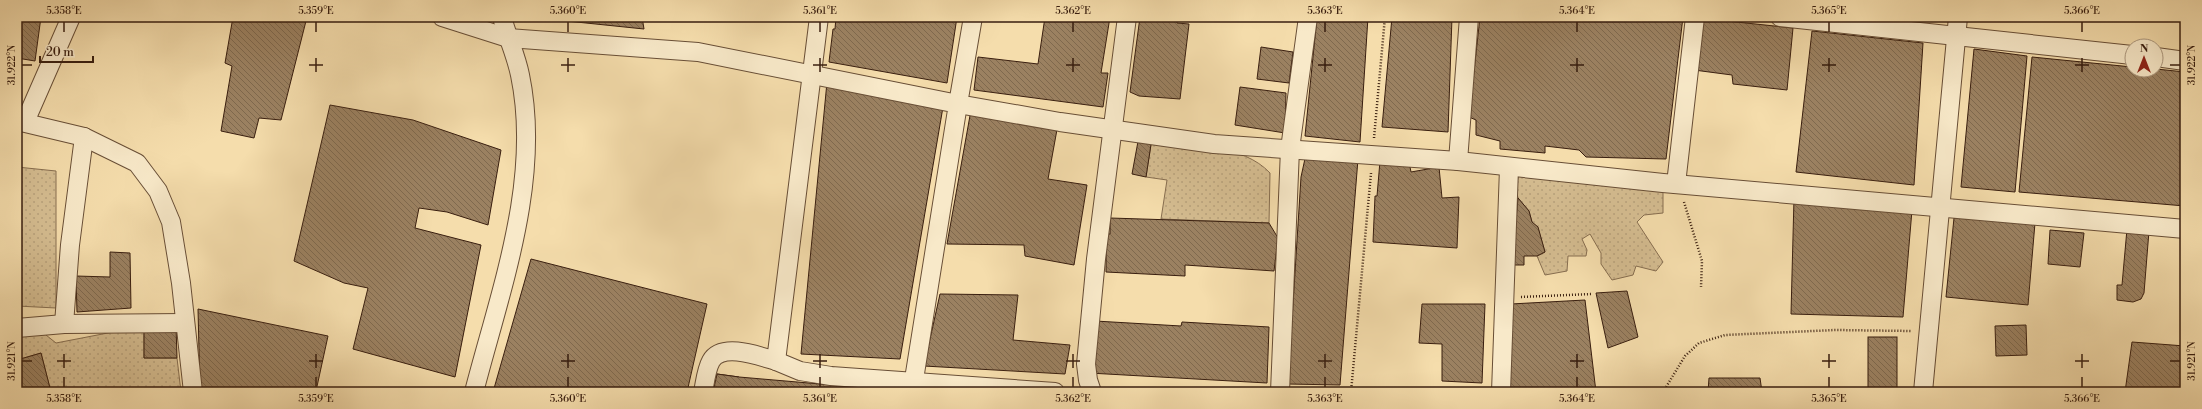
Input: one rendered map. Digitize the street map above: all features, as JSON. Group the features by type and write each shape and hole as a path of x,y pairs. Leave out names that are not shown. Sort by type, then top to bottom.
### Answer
{"street":[{"path":"442,17 508,38 698,52 958,104 1113,130 1214,144 1458,161 1509,168 1866,200 1941,209 2185,229"},
{"path":"474,392 519,219 526,150 520,74 502,17"},
{"path":"776,361 813,75 819,17"},
{"path":"913,387 973,17"},
{"path":"1092,392 1088,380 1086,364 1096,259 1127,17"},
{"path":"1280,392 1290,149 1308,17"},
{"path":"1458,161 1469,17"},
{"path":"1676,184 1695,17"},
{"path":"1780,17 2124,54"},
{"path":"1923,392 1958,17"},
{"path":"66,18 21,122 84,137 137,163 158,190 171,222 193,392"},
{"path":"2164,58 2185,61"},
{"path":"64,324 70,245 84,137"},
{"path":"1501,392 1509,168"},
{"path":"17,328 64,324 185,323"},
{"path":"703,392 710,361 719,354 731,351 742,352 776,361 805,372 913,387 1056,392"}],"path":[{"path":"1351,392 1385,17"},
{"path":"1676,184 1687,209 1702,261 1701,287"},
{"path":"1504,298 1591,294"},
{"path":"1663,392 1685,356 1699,343 1725,335 1835,330 1929,331"}],"shaded area":[{"path":"1152,138 1215,147 1246,156 1259,163 1270,173 1269,223 1161,219 1167,180 1146,177"},
{"path":"17,167 56,171 56,308 17,306"},
{"path":"1519,173 1663,186 1663,213 1644,215 1637,222 1663,262 1656,271 1636,266 1633,275 1612,280 1601,264 1601,253 1590,234 1582,239 1587,250 1586,256 1568,256 1567,271 1545,275 1537,256 1545,252 1538,228 1532,222 1529,211 1518,198 1516,188"},
{"path":"40,318 46,335 56,343 144,326 144,358 177,358 181,392 51,392 41,353 17,360 17,319"}],"building":[{"path":"17,17 41,17 35,61 17,58"},
{"path":"233,17 307,17 281,120 259,118 254,138 221,131 232,66 225,63"},
{"path":"528,17 642,17 644,29"},
{"path":"836,17 957,17 947,83 829,62"},
{"path":"1045,17 1110,17 1101,73 1108,73 1103,107 974,90 978,57 1038,64"},
{"path":"1140,17 1177,17 1177,23 1189,24 1180,99 1139,96 1130,92"},
{"path":"1317,17 1368,17 1360,142 1305,136"},
{"path":"1392,17 1452,17 1448,132 1382,127"},
{"path":"1480,17 1683,17 1666,159 1586,157 1579,150 1545,146 1545,153 1500,149 1500,141 1476,135 1476,120 1469,117"},
{"path":"1699,18 1793,28 1787,90 1733,84 1732,75 1694,70"},
{"path":"1812,31 1923,43 1914,185 1796,172"},
{"path":"1261,47 1293,52 1289,83 1257,79"},
{"path":"1974,49 2027,56 2015,192 1961,187"},
{"path":"2032,57 2124,66 2124,78 2164,78 2164,70 2185,72 2185,206 2019,192"},
{"path":"827,82 943,107 900,359 801,354"},
{"path":"1240,87 1286,93 1285,133 1235,125"},
{"path":"330,105 413,120 501,150 488,225 447,212 419,208 415,228 481,245 455,377 353,349 368,288 344,283 294,261"},
{"path":"971,110 1058,124 1048,179 1087,185 1074,265 1025,256 1024,245 947,244"},
{"path":"1139,136 1152,138 1146,177 1132,174"},
{"path":"1306,154 1358,159 1340,385 1288,384 1301,177"},
{"path":"1380,161 1409,162 1411,172 1439,167 1442,198 1459,197 1457,248 1373,242 1375,196 1377,196"},
{"path":"1518,198 1529,211 1532,222 1538,227 1545,252 1537,256 1524,256 1524,265 1512,265"},
{"path":"1794,198 1912,210 1903,317 1791,314"},
{"path":"1110,218 1269,223 1278,238 1274,271 1185,265 1185,276 1106,272 1106,234 1110,234"},
{"path":"1954,218 2035,223 2028,305 1946,297"},
{"path":"2127,229 2149,231 2144,293 2141,299 2133,302 2117,300 2117,285 2122,285"},
{"path":"2050,230 2084,233 2080,267 2048,264"},
{"path":"110,252 130,253 131,308 77,312 76,276 110,277"},
{"path":"531,259 707,304 687,392 493,392"},
{"path":"1627,291 1638,337 1608,348 1596,293"},
{"path":"940,294 1018,295 1013,340 1070,345 1065,374 924,366"},
{"path":"1585,300 1596,392 1505,392 1511,304"},
{"path":"1422,304 1485,304 1482,383 1442,381 1442,344 1419,343"},
{"path":"198,309 328,336 316,391 321,392 200,392"},
{"path":"1095,321 1181,326 1182,322 1269,327 1267,383 1089,373"},
{"path":"2026,325 2027,355 1996,356 1995,326"},
{"path":"144,326 176,326 177,358 144,358"},
{"path":"1868,337 1897,337 1897,392 1868,392"},
{"path":"2132,342 2185,346 2185,392 2125,392"},
{"path":"41,353 51,392 18,392 17,360"},
{"path":"717,374 739,377 738,390 716,387"},
{"path":"717,374 890,390 889,392 713,392"},
{"path":"1709,378 1760,378 1762,392 1708,392"}]}
